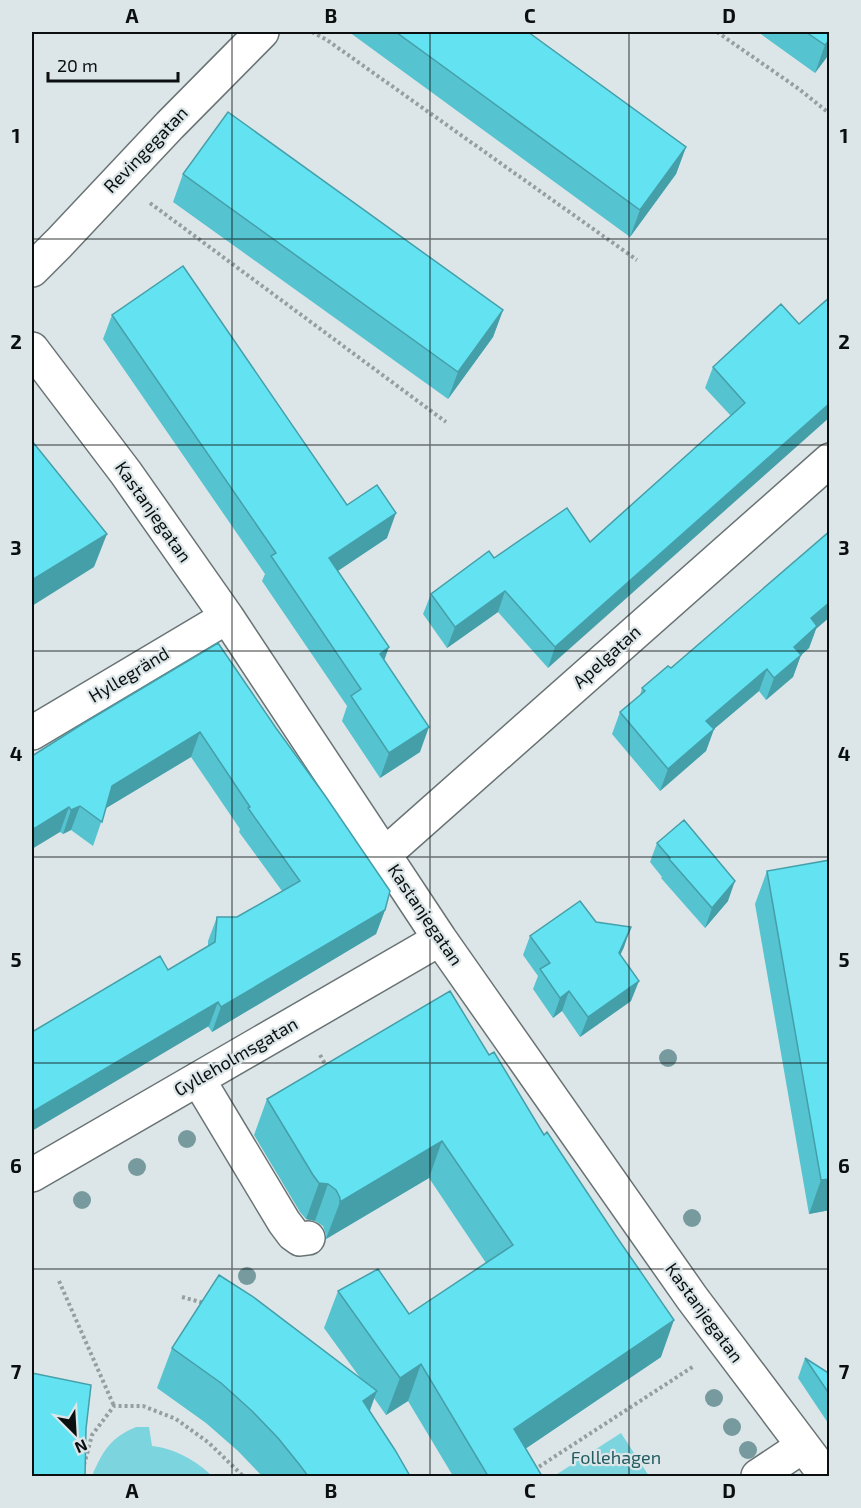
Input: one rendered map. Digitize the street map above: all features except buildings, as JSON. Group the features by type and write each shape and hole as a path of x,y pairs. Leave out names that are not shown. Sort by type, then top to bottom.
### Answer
{"street":[{"name":"Revingegatan","path":"32,270 262,32"},
{"name":"Kastanjegatan","path":"32,349 126,473 227,617 441,939 678,1279 716,1351 803,1446 826,1476"},
{"name":"Apelgatan","path":"385,854 830,460"},
{"name":"Hyllegränd","path":"32,733 227,617"},
{"name":"Gylleholmsgatan","path":"32,1175 441,939"},
{"path":"198,1079 284,1222 300,1239 308,1238"},
{"path":"758,1476 803,1446"}],"path":[{"path":"312,32 327,40 637,260"},
{"path":"717,32 799,89 830,114"},
{"path":"118,180 446,422"},
{"path":"320,1055 332,1075"},
{"path":"59,1281 114,1406"},
{"path":"182,1297 208,1305"},
{"path":"533,1471 716,1351"},
{"path":"82,1469 92,1435 114,1406"},
{"path":"114,1406 142,1406 176,1419 209,1443 240,1475"}],"green space":[{"path":"136,1427 149,1427 152,1446 169,1449 185,1456 212,1476 92,1476 108,1446"},
{"name":"Follehagen","path":"621,1433 649,1476 554,1476"}]}
